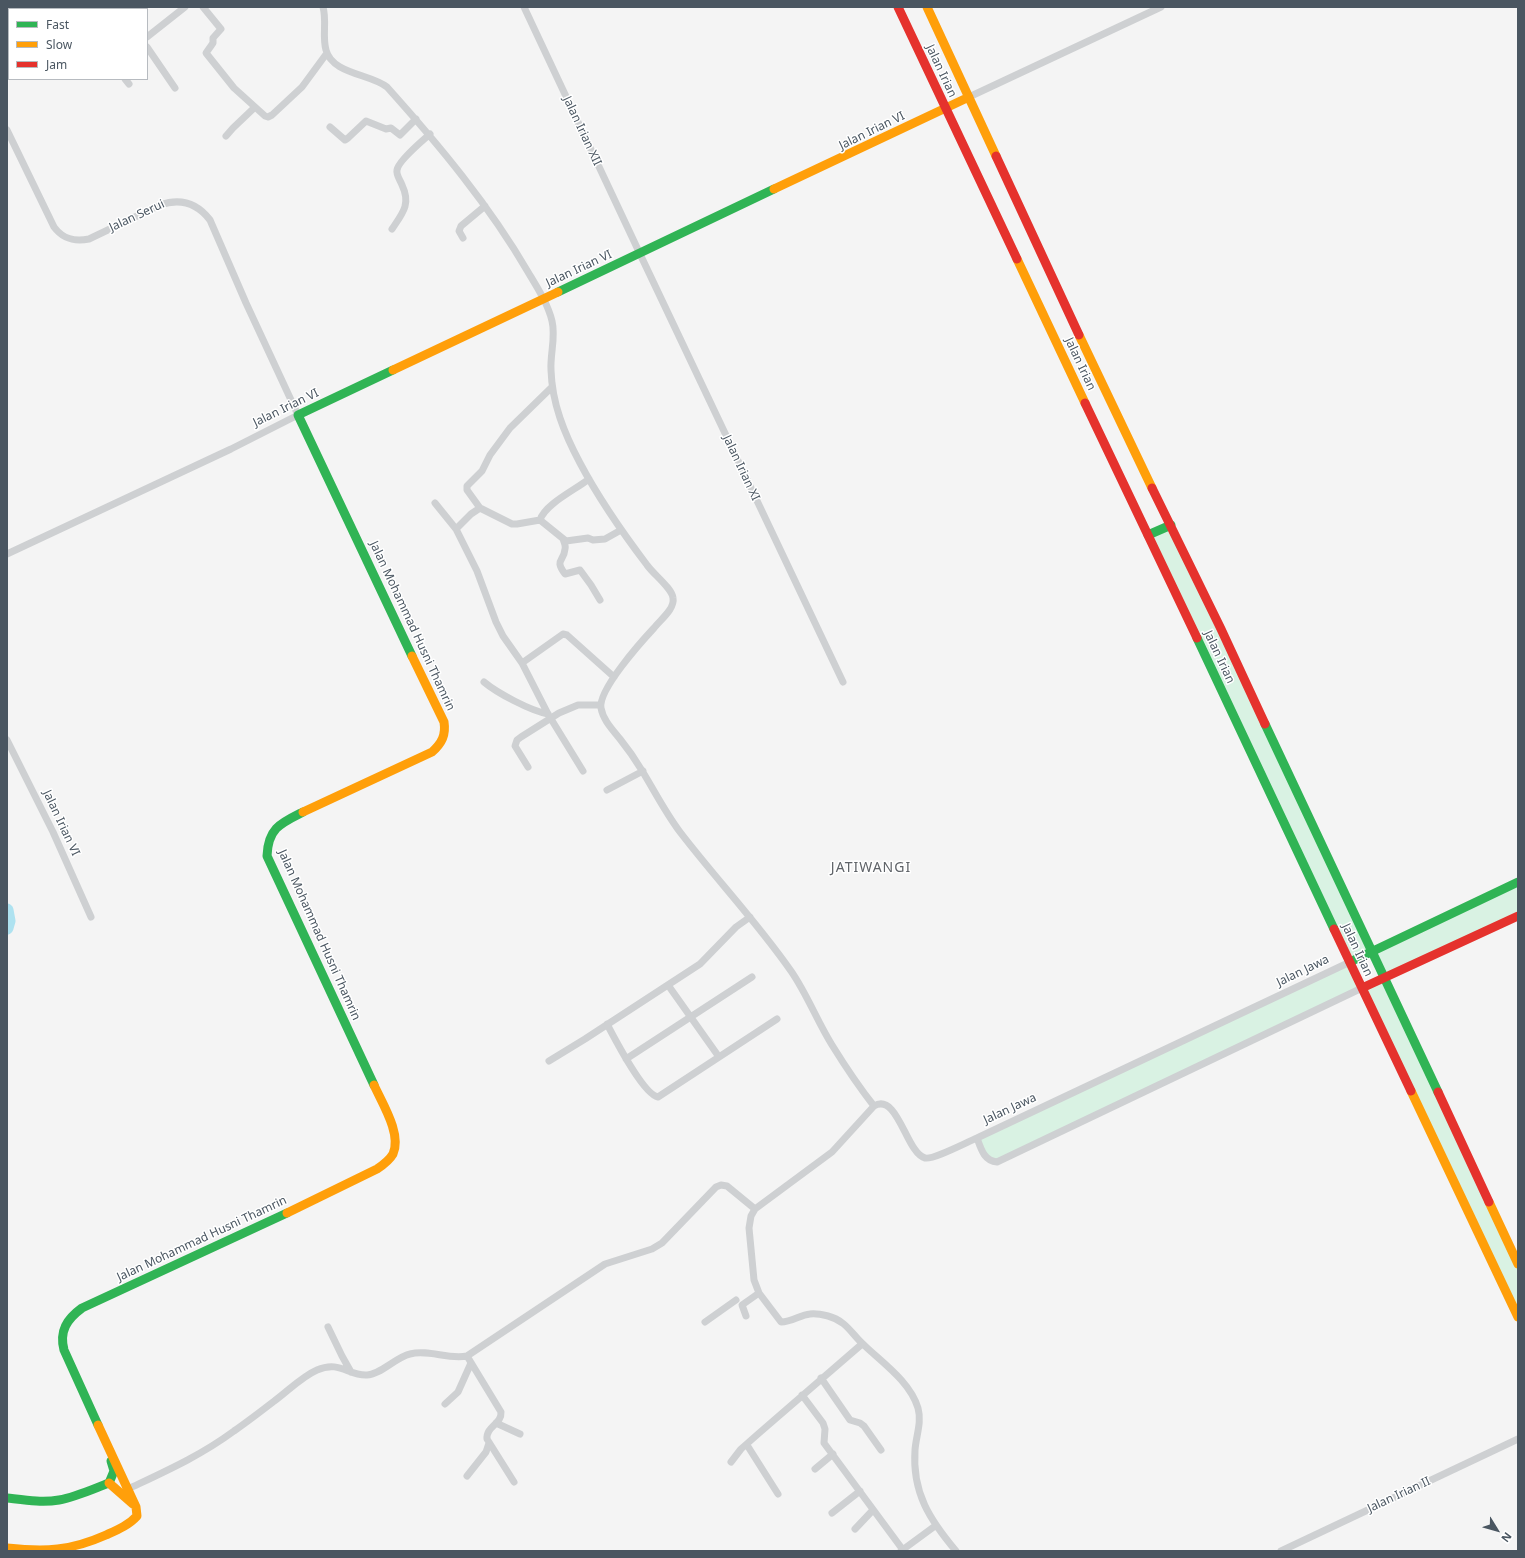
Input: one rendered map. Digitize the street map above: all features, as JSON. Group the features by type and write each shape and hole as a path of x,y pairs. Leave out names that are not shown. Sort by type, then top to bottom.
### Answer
{"street":[{"path":"148,36 184,7"},
{"path":"203,7 221,29 212,38 213,43 206,54 234,88 254,108 265,116 268,117 272,115 302,87 327,53"},
{"path":"323,7 324,38 327,53 342,67 362,77 384,85 416,119 430,134 468,182 520,259 543,298 553,324 551,354 552,387 556,408 564,431 589,478 621,530 652,572 672,594 674,600 672,607 645,637 614,677 602,698 600,705 605,719 643,771 664,808 678,828 750,917 798,982 832,1045 864,1094 874,1106"},
{"name":"Jalan Irian XII","path":"524,7 640,254"},
{"name":"Jalan Irian","path":"898,7 1518,1317"},
{"name":"Jalan Irian","path":"927,7 1127,438 1171,525 1228,644 1518,1264"},
{"name":"Jalan Irian VI","path":"7,554 231,449 298,415 543,298 640,254 835,162 945,108 1161,7"},
{"path":"148,48 175,88"},
{"path":"226,136 254,108"},
{"path":"330,127 345,140 366,121 386,129 390,128 400,135 416,119"},
{"name":"Jalan Serui","path":"7,130 54,227 62,236 81,240 89,239 160,205 170,202 190,203 204,212 210,220 246,303 298,415"},
{"path":"392,229 402,213 407,198 397,174 397,170 402,161 430,134"},
{"path":"463,238 459,231 461,226 485,206"},
{"name":"Jalan Irian XI","path":"640,254 843,682"},
{"path":"552,387 510,428 490,455 482,471 467,486 467,490 480,508 512,524 540,520 564,539 569,541 588,538 593,540 604,540 621,530"},
{"name":"Jalan Mohammad Husni Thamrin","path":"136,1507 86,1395 80,1386 62,1343 62,1332 69,1318 75,1313 382,1167 389,1160 394,1150 395,1134 377,1091 267,856 267,847 269,839 282,822 432,752 445,738 445,729 444,722 298,415"},
{"path":"540,520 541,515 548,507 589,478"},
{"path":"435,503 456,529 477,571 496,622 503,636 522,663 549,716 583,771"},
{"path":"456,529 471,514 480,508"},
{"path":"1148,536 1171,525"},
{"path":"564,539 565,549 559,562 561,569 565,574 580,570 600,600"},
{"path":"522,663 563,634 614,677"},
{"path":"484,682 496,691 549,716"},
{"path":"528,767 516,746 516,743 521,736 549,716 578,704 600,705"},
{"name":"Jalan Irian VI","path":"7,740 53,832 91,917"},
{"path":"607,790 643,771"},
{"name":"Jalan Jawa","path":"1518,882 976,1138 990,1162 997,1162 1362,988 1518,916"},
{"path":"549,1061 700,964 736,927 750,917"},
{"path":"626,1059 752,977"},
{"path":"668,985 719,1057"},
{"path":"607,1024 626,1059 652,1094 658,1096 777,1019"},
{"path":"956,1551 935,1526 923,1504 919,1490 915,1450 920,1420 915,1400 903,1382 862,1344 845,1324 829,1316 810,1314 788,1322 782,1322 759,1293 753,1274 750,1228 751,1216 755,1209 832,1152 878,1103 884,1104 892,1109 914,1149 920,1156 926,1159 934,1157 976,1138"},
{"path":"445,1404 458,1392 469,1360 605,1264 652,1249 662,1243 716,1187 721,1185 727,1186 755,1209"},
{"path":"705,1322 737,1300 759,1293"},
{"path":"737,1300 746,1316"},
{"path":"328,1327 351,1372"},
{"path":"731,1462 747,1444 821,1378 862,1344"},
{"path":"128,1489 197,1456 230,1434 304,1378 317,1370 330,1367 343,1368 351,1372 371,1375 401,1357 414,1353 469,1360"},
{"path":"469,1360 501,1412 501,1416 486,1434 488,1443 514,1482"},
{"path":"821,1378 850,1420 864,1426 881,1450"},
{"name":"Jalan Mohammad Husni Thamrin","path":"80,1386 81,1396 112,1464 114,1471 109,1483"},
{"path":"802,1395 823,1423 825,1429 824,1443 902,1550 935,1526"},
{"path":"496,1423 520,1434"},
{"name":"Jalan Irian II","path":"1281,1551 1518,1439"},
{"path":"467,1476 486,1452 488,1443"},
{"path":"747,1444 778,1494"},
{"path":"815,1469 833,1454"},
{"path":"7,1498 44,1501 60,1500 109,1483 136,1507 137,1516 132,1523 108,1534 60,1551 7,1548"},
{"path":"832,1513 860,1491"},
{"path":"855,1529 873,1510"}],"green space":[{"path":"1171,525 1371,951 1350,962 1362,988 991,1162 977,1138 1349,962 1148,535"},
{"path":"1518,882 1518,915 1384,978 1518,1263 1518,1317 1362,988 1383,978 1371,951"}],"waterway":[{"path":"7,910 9,921 7,928"}],"traffic: fast":[{"path":"558,292 774,189"},
{"path":"393,370 298,415 412,656"},
{"path":"1148,535 1171,525"},
{"path":"1197,638 1334,929"},
{"path":"1265,724 1438,1092"},
{"path":"303,812 282,823 277,828 270,839 267,856 374,1085"},
{"path":"1350,962 1518,882"},
{"path":"98,1425 64,1350 63,1337 68,1321 82,1308 287,1213"},
{"path":"7,1498 46,1501 65,1499 78,1495 109,1483 114,1471 111,1461"}],"traffic: slow":[{"path":"927,7 996,156"},
{"path":"774,189 969,97"},
{"path":"1017,259 1085,403"},
{"path":"393,370 558,292"},
{"path":"1079,335 1152,488"},
{"path":"303,812 432,752 438,745 444,735 444,722 412,656"},
{"path":"287,1213 377,1169 386,1163 393,1154 395,1146 393,1128 386,1109 374,1085"},
{"path":"1411,1091 1518,1317"},
{"path":"1489,1202 1518,1264"},
{"path":"7,1548 46,1550 69,1547 106,1535 119,1529 137,1516 136,1507 98,1425"},
{"path":"109,1483 133,1504"}],"traffic: jam":[{"path":"898,7 1017,259"},
{"path":"996,156 1079,335"},
{"path":"1085,403 1197,638"},
{"path":"1152,488 1221,629 1265,724"},
{"path":"1362,988 1518,916"},
{"path":"1334,929 1411,1091"},
{"path":"1438,1092 1489,1202"}],"district":[{"name":"JATIWANGI","path":"871,868"}]}
